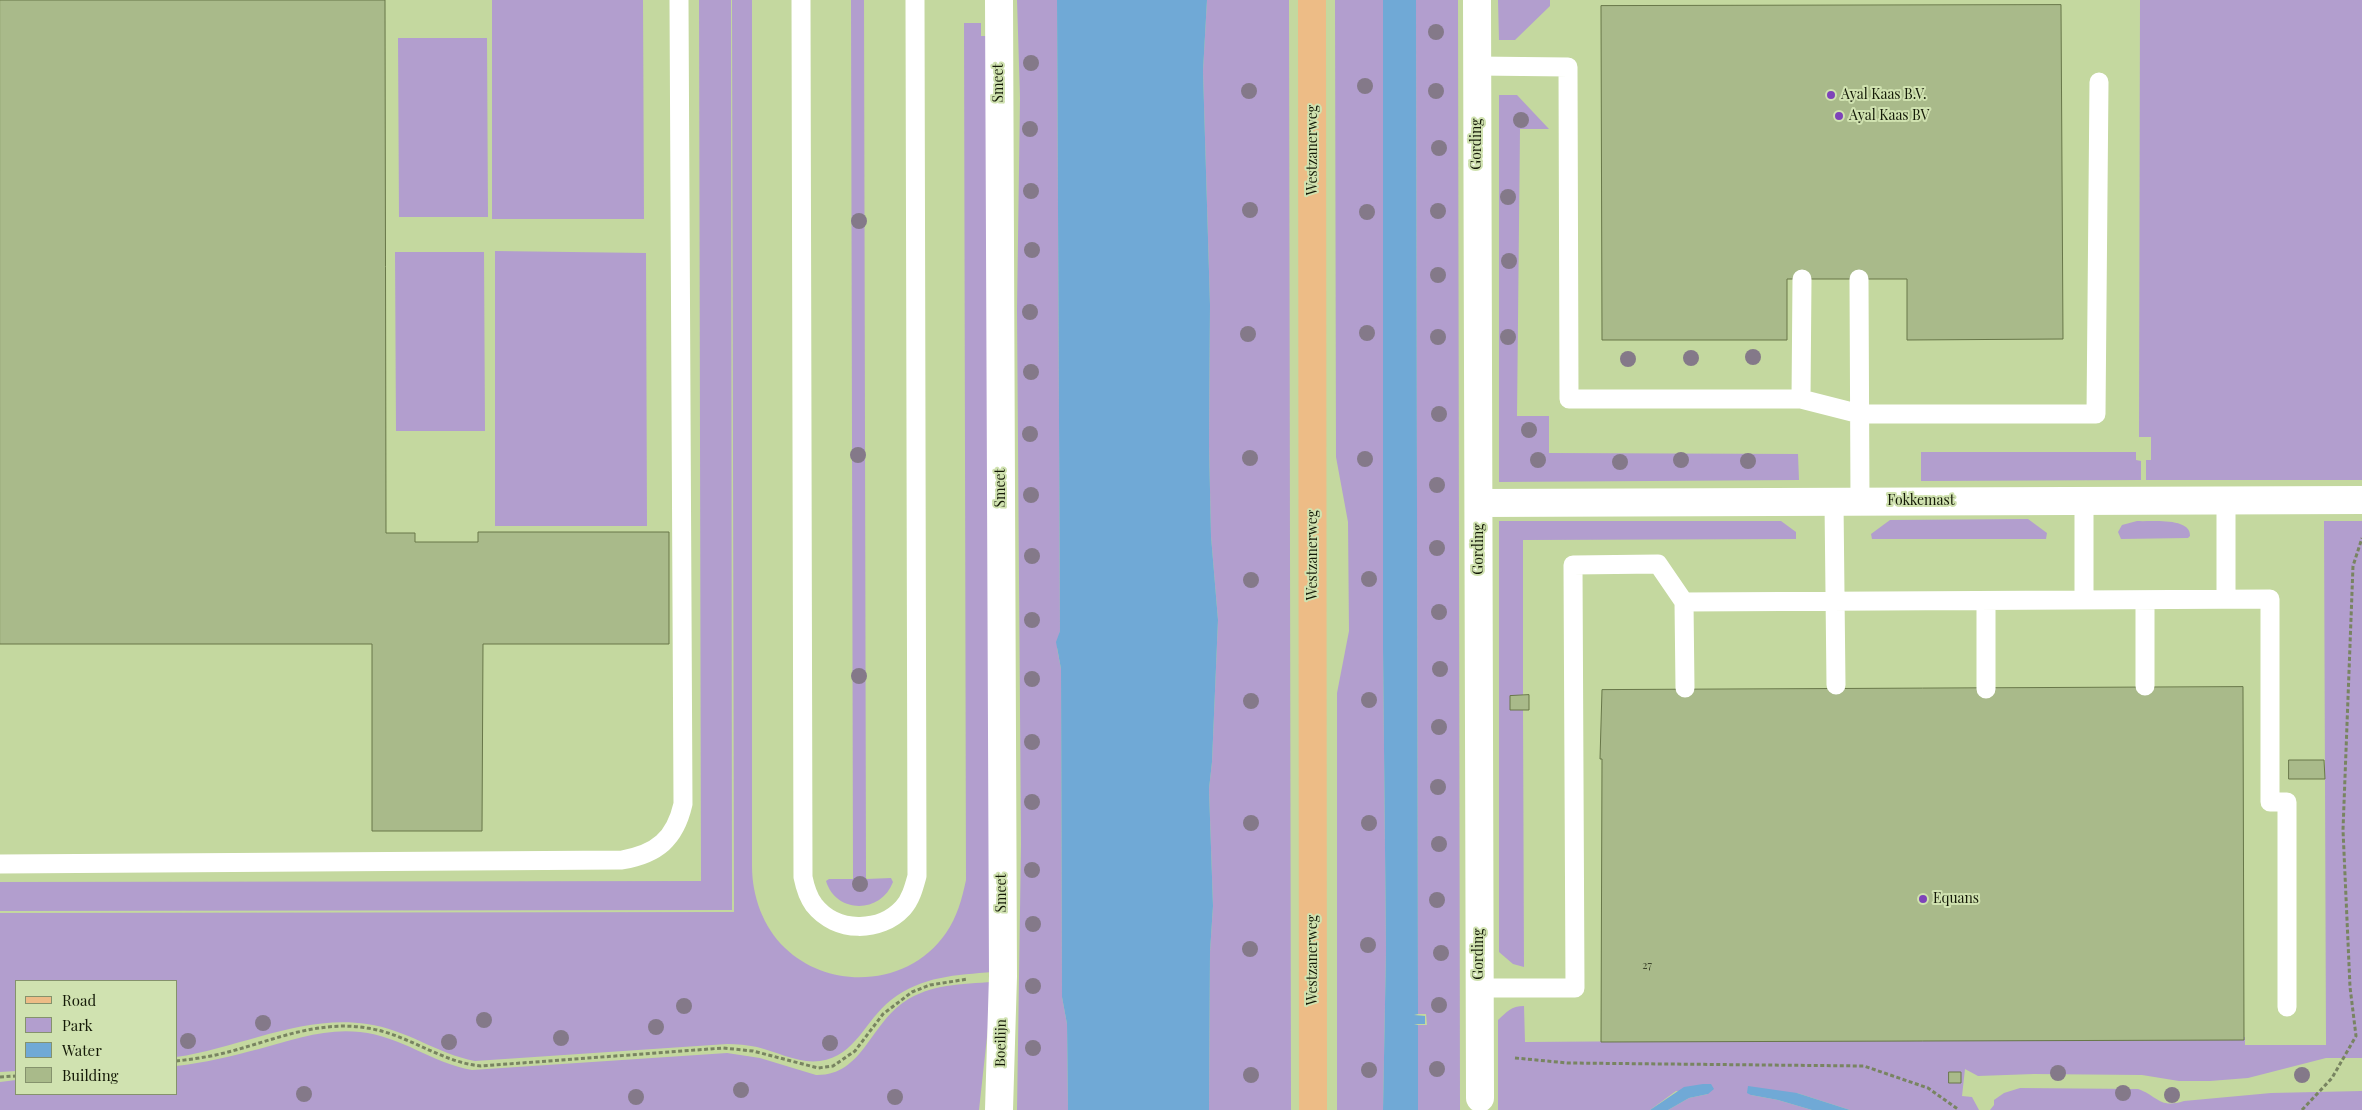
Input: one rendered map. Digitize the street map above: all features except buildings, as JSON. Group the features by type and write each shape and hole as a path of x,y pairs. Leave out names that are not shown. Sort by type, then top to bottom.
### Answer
{"main road":[{"name":"Westzanerweg","path":"1312,0 1313,1110"}],"street":[{"name":"Smeet","path":"999,0 1003,976"},
{"name":"Gording","path":"1477,0 1480,1098"},
{"name":"Fokkemast","path":"1479,502 2362,500"},
{"name":"Boeilijn","path":"999,1110 1003,976"}],"lane":[{"path":"0,864 622,860 638,857 652,851 674,830 683,804 679,0"},
{"path":"801,0 803,877 807,892 815,906 827,917 841,924 857,927 882,922 903,908 912,893 917,876 915,0"},
{"path":"1477,66 1568,67 1569,399 1801,399 1860,414 2096,414 2099,82"},
{"path":"1836,685 1834,602 1860,414 1859,279"},
{"path":"1801,399 1802,280"},
{"path":"2226,500 2226,599"},
{"path":"2084,501 2084,600"},
{"path":"1480,988 1575,988 1573,565 1658,564 1684,602 1685,688"},
{"path":"1684,602 2270,599 2270,802 2286,802 2287,1007"},
{"path":"2145,600 2145,686"},
{"path":"1986,601 1986,689"}],"path":[{"path":"2302,1110 2332,1078 2356,1036 2350,987 2343,830 2353,566 2362,538"},
{"path":"178,1061 217,1055 300,1031 339,1026 365,1027 392,1033 451,1060 481,1066 737,1048 818,1068 833,1066 845,1060 855,1051 883,1014 912,992 949,980 1003,976"},
{"path":"1480,1052 1521,1059 1568,1063 1864,1066 1928,1088 1959,1110"},
{"path":"0,1077 15,1076"}],"shaded area":[{"path":"0,0 2362,0 2362,1110 0,1110"}],"green space":[{"path":"492,0 643,0 644,219 492,219"},
{"path":"699,0 731,0 732,910 0,911 0,882 701,881"},
{"path":"732,0 752,0 752,866 754,889 765,921 777,940 785,948 804,962 824,972 847,977 869,977 891,973 912,964 931,951 953,921 961,901 966,880 964,23 981,23 981,36 995,36 993,972 940,978 927,981 903,992 882,1008 843,1052 832,1058 820,1061 804,1061 757,1047 727,1044 475,1061 461,1058 395,1031 367,1024 343,1022 319,1024 271,1033 200,1053 178,1057 178,980 15,980 15,1071 0,1072 0,913 734,912"},
{"path":"851,0 864,0 866,879 891,878 893,882 879,900 859,906 839,900 831,892 826,881 829,879 853,879"},
{"path":"1017,0 1057,0 1060,631 1057,648 1061,669 1062,997 1067,1024 1068,1110 1017,1110 1021,844 1017,309 1020,98"},
{"path":"1207,0 1289,0 1291,1110 1209,1110 1210,952 1213,906 1209,789 1212,762 1218,620 1211,536 1209,444 1210,305 1203,71"},
{"path":"1335,0 1383,0 1383,649 1386,950 1383,1110 1337,1110 1337,693 1349,631 1348,522 1336,457"},
{"path":"1416,0 1458,0 1460,1110 1418,1110 1418,1025 1427,1025 1426,1014 1418,1014"},
{"path":"1498,0 1550,0 1550,6 1515,40 1499,40"},
{"path":"2140,0 2362,0 2362,480 2146,480 2146,460 2151,460 2151,437 2139,437"},
{"path":"398,38 487,38 488,217 399,217"},
{"path":"1499,95 1517,95 1549,129 1520,129 1517,416 1549,416 1549,453 1798,454 1799,480 1499,482"},
{"path":"495,251 646,253 647,526 495,526"},
{"path":"395,252 484,252 485,431 396,431"},
{"path":"1921,452 2136,452 2136,460 2141,461 2141,480 1921,481"},
{"path":"2028,519 2047,533 2046,539 1872,539 1871,534 1890,520"},
{"path":"1499,521 1781,521 1796,532 1796,539 1523,540 1523,695 1510,696 1510,710 1523,710 1524,967 1513,964 1499,952"},
{"path":"2137,521 2177,523 2189,530 2190,536 2188,538 2121,539 2118,532 2122,525"},
{"path":"2324,521 2362,521 2362,1058 2326,1058 2248,1078 2210,1081 2179,1081 2142,1075 2034,1074 1978,1076 1965,1069 1962,1096 1972,1097 1979,1110 1850,1110 1797,1093 1751,1095 1778,1100 1812,1110 1668,1110 1689,1098 1708,1094 1676,1091 1650,1110 1498,1110 1498,1020 1510,1010 1520,1006 1524,1006 1525,1042 2245,1037 2245,1045 2326,1045"},
{"path":"993,982 979,1110 0,1110 0,1082 15,1080 15,1095 178,1095 178,1066 249,1052 321,1033 347,1031 375,1034 443,1062 472,1070 727,1053 760,1058 816,1075 832,1073 855,1059 892,1012 904,1002 935,988"},
{"path":"2020,1088 2138,1089 2164,1103 2271,1093 2362,1091 2362,1110 1990,1110 1994,1105 1994,1100 2004,1093"}],"water":[{"path":"1057,0 1207,0 1203,71 1210,305 1209,444 1211,536 1218,620 1212,762 1209,789 1213,906 1210,952 1209,1110 1068,1110 1067,1024 1062,997 1061,669 1056,642 1060,631"},
{"path":"1383,0 1416,0 1418,1014 1414,1015 1425,1016 1425,1024 1414,1024 1418,1025 1418,1110 1383,1110 1386,950 1383,649"},
{"path":"1711,1084 1714,1089 1708,1094 1689,1098 1668,1110 1650,1110 1684,1087"},
{"path":"1748,1086 1797,1093 1850,1110 1812,1110 1778,1100 1751,1095 1747,1093"}],"place":[{"name":"Ayal Kaas B.V.","path":"1831,95"},
{"name":"Ayal Kaas BV","path":"1839,116"},
{"name":"Equans","path":"1923,899"}]}
